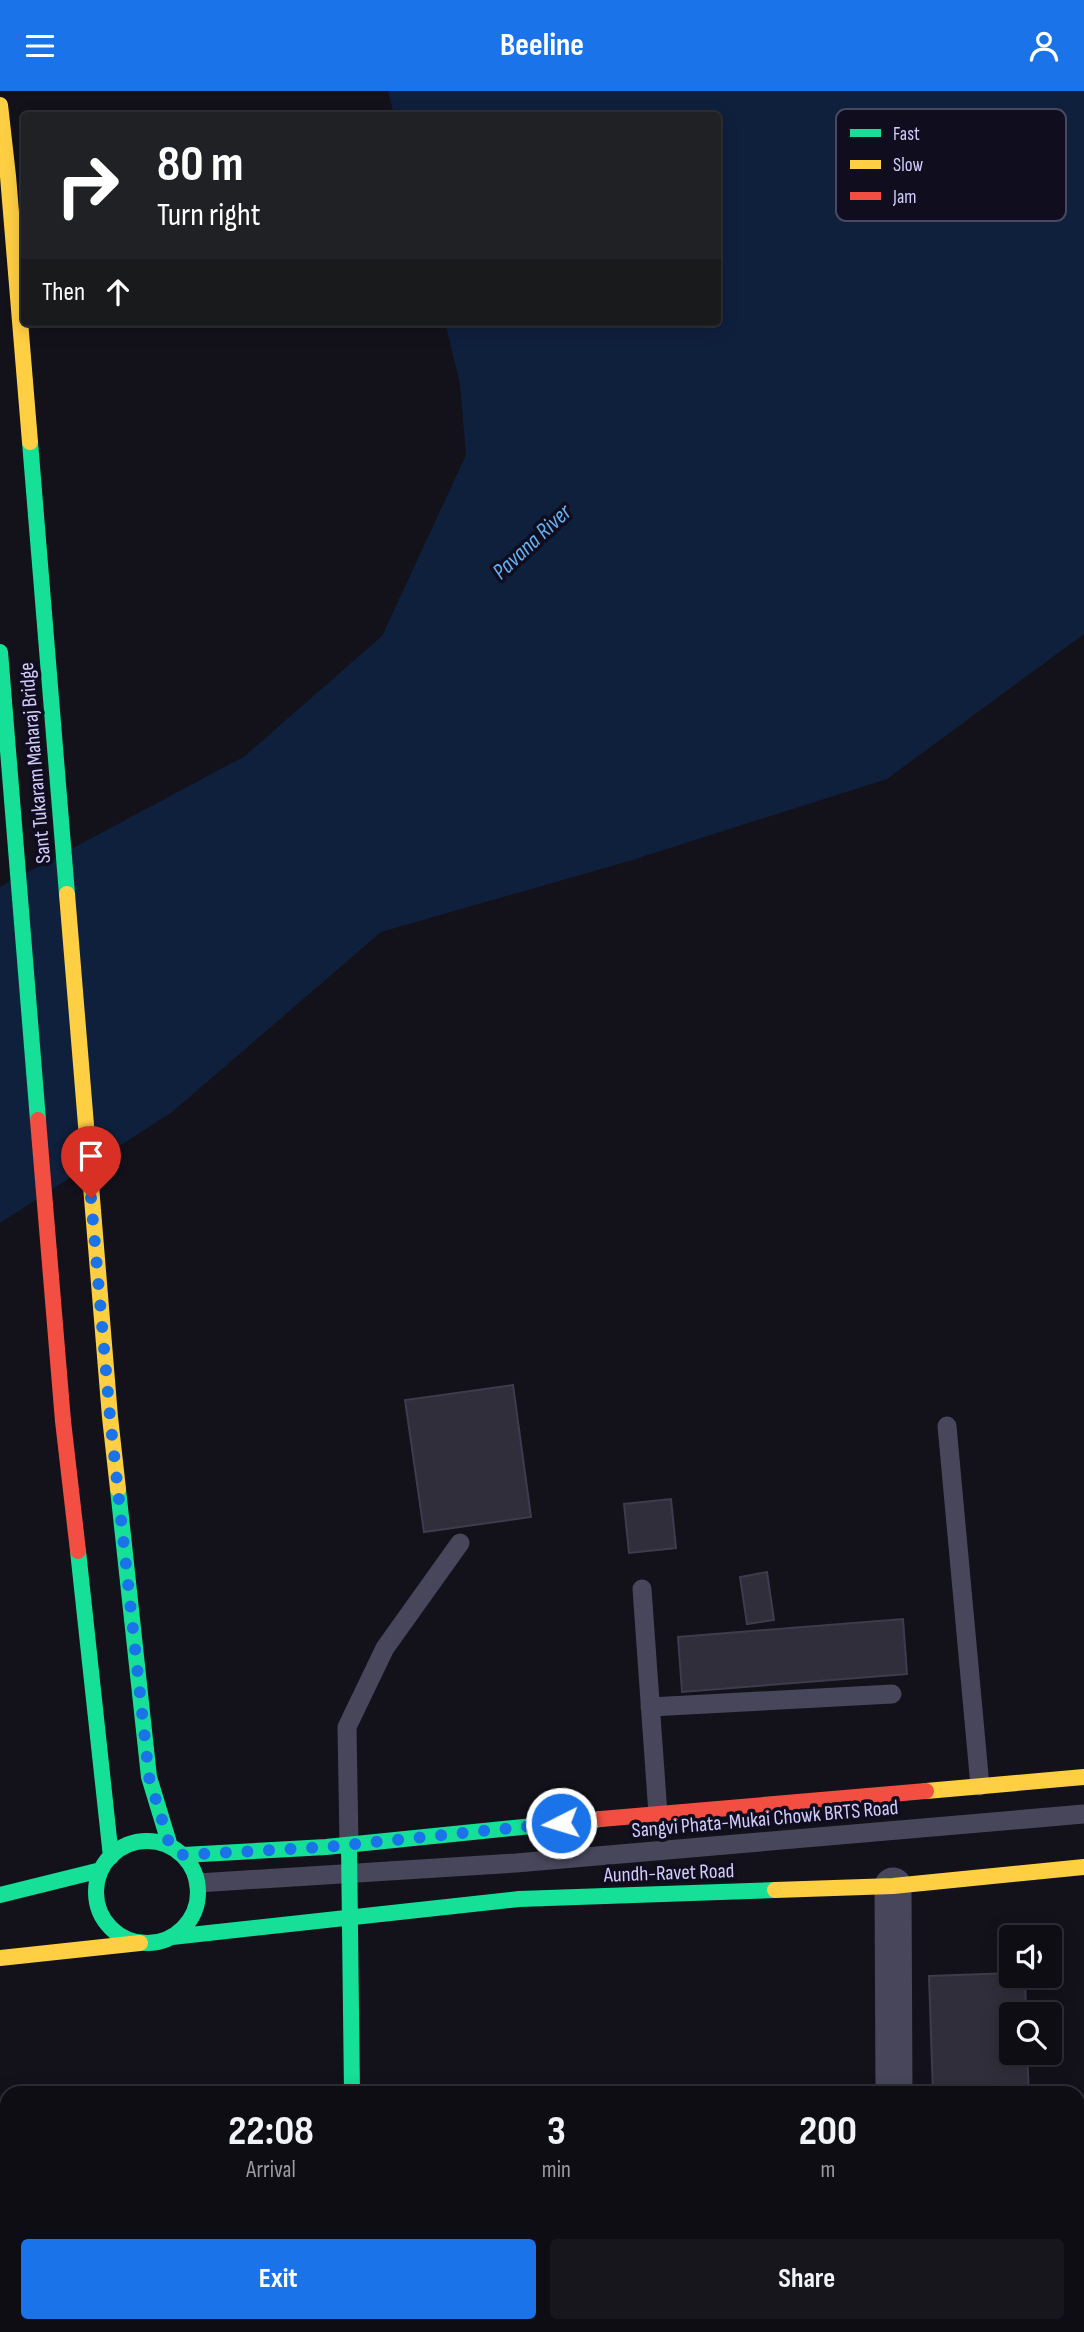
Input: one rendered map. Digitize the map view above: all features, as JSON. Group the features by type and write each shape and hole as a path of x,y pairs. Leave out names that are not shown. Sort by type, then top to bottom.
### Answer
{"main road":[{"name":"Sant Tukaram Maharaj Bridge","path":"0,105 110,1417 149,1777 177,1851"},
{"name":"Sant Tukaram Maharaj Bridge","path":"0,652 63,1421 104,1781 106,1863"},
{"path":"177,1851 349,1845 658,1814 1084,1777"},
{"path":"0,1958 156,1943 172,1937 194,1914 199,1899 198,1883 193,1868 177,1851 155,1841 138,1842 123,1847 106,1863 97,1885 96,1901 102,1916 112,1929 125,1938 140,1943"},
{"path":"349,1845 352,2086"},
{"path":"0,1895 106,1863"},
{"name":"Aundh-Ravet Road","path":"172,1937 519,1899 893,1886 1084,1867"}],"street":[{"path":"893,1886 894,2086"}],"lane":[{"path":"947,1426 980,1786"},
{"path":"349,1845 347,1727 385,1648 460,1543"},
{"path":"642,1589 658,1814"},
{"path":"650,1707 892,1694"},
{"name":"Sangvi Phata-Mukai Chowk BRTS Road","path":"198,1883 516,1863 1084,1814"}],"water":[{"name":"Pavana River","path":"388,91 1084,91 1084,634 887,779 629,861 381,932 172,1112 0,1223 0,887 245,756 382,636 466,455 460,384 446,326 721,326 721,112 393,112"}],"building":[{"path":"513,1385 531,1517 424,1532 405,1400"},
{"path":"671,1499 676,1548 629,1553 624,1504"},
{"path":"767,1572 774,1620 747,1624 740,1577"},
{"path":"903,1619 907,1674 682,1692 678,1637"},
{"path":"999,1973 999,1988 1025,1988 1026,2002 999,2002 999,2065 1028,2065 1029,2086 933,2086 929,1976"}],"traffic: fast":[{"path":"30,442 67,894"},
{"path":"0,652 38,1120"},
{"path":"118,1489 149,1777 170,1846"},
{"path":"78,1551 111,1857"},
{"path":"183,1855 326,1847 601,1819"},
{"path":"147,1841 167,1845 183,1856 194,1872 198,1892 194,1912 183,1928 167,1939 147,1943 127,1939 111,1928 100,1912 96,1892 100,1872 111,1856 127,1845 147,1841"},
{"path":"349,1845 352,2086"},
{"path":"0,1895 101,1870"},
{"path":"172,1937 519,1899 775,1890"}],"traffic: slow":[{"path":"0,105 30,442"},
{"path":"67,894 118,1489"},
{"path":"926,1791 1084,1777"},
{"path":"775,1890 893,1886 1084,1867"},
{"path":"0,1958 140,1943"}],"traffic: jam":[{"path":"38,1120 63,1421 78,1551"},
{"path":"601,1819 926,1791"}],"route":[{"path":"91,1198 110,1417 149,1777 170,1846 183,1855 326,1847 561,1823"}]}
